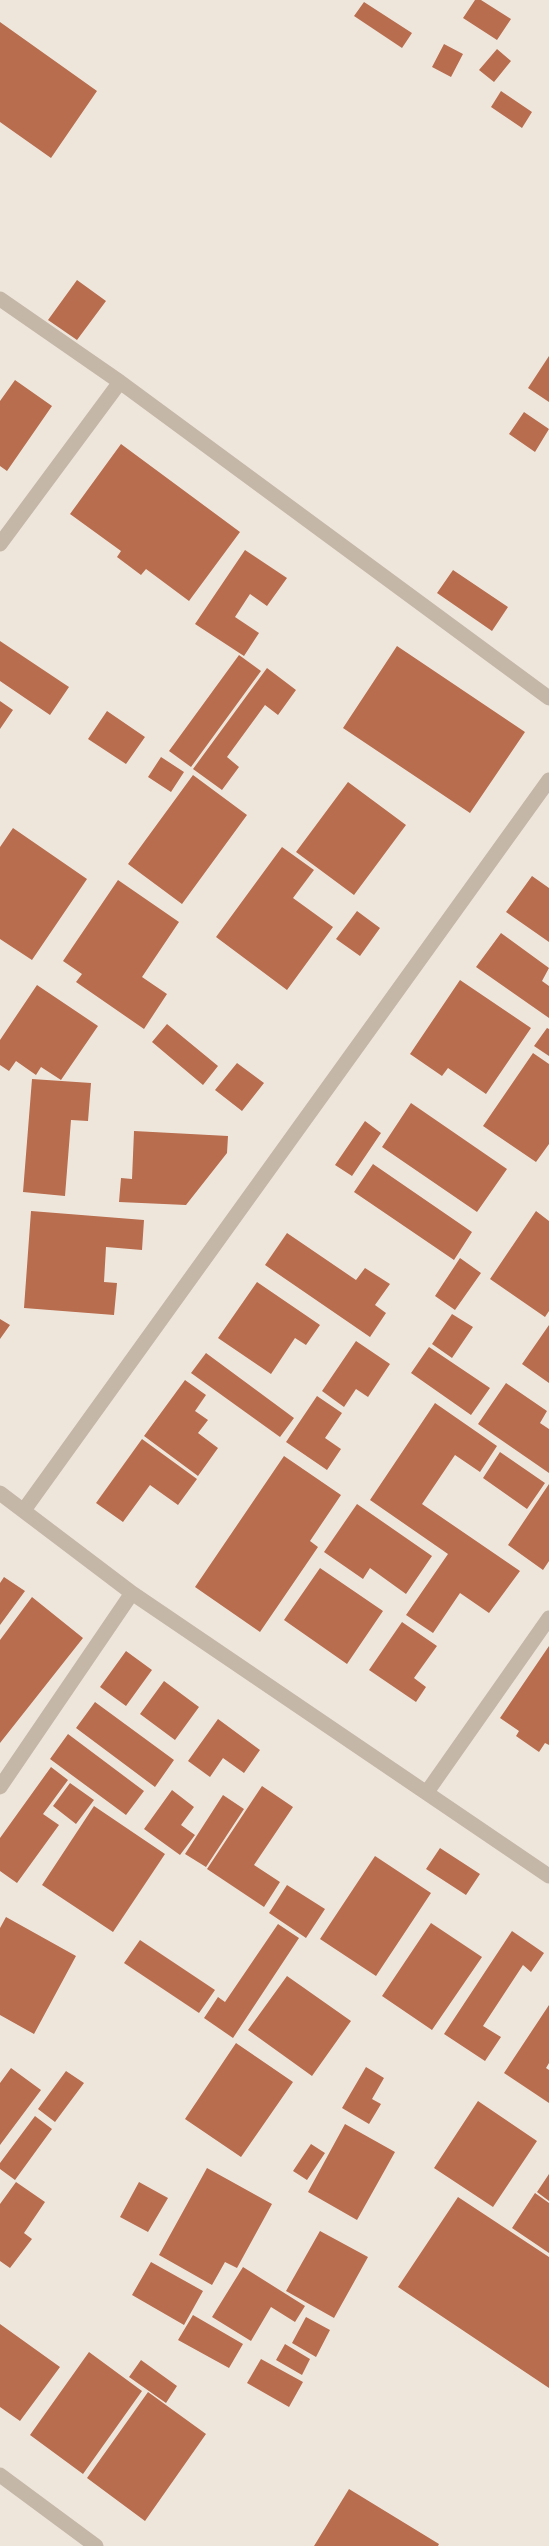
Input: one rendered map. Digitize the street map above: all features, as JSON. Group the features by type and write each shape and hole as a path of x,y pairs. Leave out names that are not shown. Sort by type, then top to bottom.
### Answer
{"street":[{"path":"0,299 120,382 549,698"},
{"path":"0,544 120,382"},
{"path":"24,1510 549,780"},
{"path":"0,1493 132,1593 549,1876"},
{"path":"0,1787 132,1593"},
{"path":"427,1792 549,1618"},
{"path":"0,2475 96,2546"}],"building":[{"path":"475,0 481,0 511,19 497,40 463,18"},
{"path":"364,2 412,33 402,48 354,16"},
{"path":"0,22 97,91 51,158 0,122"},
{"path":"444,44 463,54 451,77 432,67"},
{"path":"497,49 511,61 494,82 479,70"},
{"path":"501,91 532,112 522,128 491,107"},
{"path":"77,280 106,301 77,340 48,320"},
{"path":"549,356 549,402 528,388"},
{"path":"15,380 52,406 7,471 0,466 0,401"},
{"path":"524,412 549,429 535,452 509,434"},
{"path":"121,444 240,532 189,601 146,569 141,575 117,557 121,551 70,514"},
{"path":"245,550 287,578 267,606 250,594 235,617 259,633 244,656 195,624"},
{"path":"453,570 508,607 492,631 437,593"},
{"path":"0,641 69,687 50,715 0,681"},
{"path":"397,646 525,732 470,813 343,728"},
{"path":"239,655 261,671 191,767 169,751"},
{"path":"267,668 296,690 278,715 265,705 227,757 239,767 222,790 193,769"},
{"path":"0,701 13,710 0,729"},
{"path":"107,711 145,737 126,764 88,739"},
{"path":"161,757 184,772 171,792 148,777"},
{"path":"193,775 247,815 182,904 128,864"},
{"path":"348,782 406,825 354,895 296,852"},
{"path":"13,828 87,879 32,960 0,939 0,847"},
{"path":"282,847 314,870 293,898 333,927 287,990 216,937"},
{"path":"532,876 549,888 549,942 506,912"},
{"path":"118,880 179,922 142,977 167,994 144,1029 76,982 82,974 63,961"},
{"path":"357,911 380,928 360,956 336,939"},
{"path":"501,933 549,968 542,981 549,986 549,1018 476,967"},
{"path":"460,980 531,1028 486,1094 448,1068 442,1076 410,1054"},
{"path":"37,985 98,1026 61,1080 41,1067 36,1075 16,1061 9,1071 0,1065 0,1040"},
{"path":"167,1024 218,1066 203,1085 152,1042"},
{"path":"547,1028 549,1029 549,1056 534,1046"},
{"path":"533,1053 549,1064 549,1144 536,1162 483,1126"},
{"path":"237,1063 264,1083 242,1111 215,1090"},
{"path":"32,1079 91,1083 88,1121 71,1120 65,1196 23,1192"},
{"path":"411,1103 507,1169 477,1212 382,1147"},
{"path":"365,1121 381,1133 352,1176 335,1165"},
{"path":"134,1131 228,1136 227,1153 186,1205 119,1202 121,1178 132,1179"},
{"path":"373,1164 472,1232 454,1260 354,1192"},
{"path":"31,1211 144,1220 142,1250 106,1247 104,1282 117,1283 114,1315 24,1308"},
{"path":"536,1211 549,1221 549,1311 545,1317 490,1279"},
{"path":"287,1233 356,1280 365,1268 390,1284 375,1305 386,1313 370,1337 265,1265"},
{"path":"460,1258 481,1273 455,1310 435,1296"},
{"path":"257,1282 320,1325 306,1345 295,1338 271,1374 218,1338"},
{"path":"452,1314 473,1327 452,1358 432,1344"},
{"path":"0,1319 10,1325 0,1339"},
{"path":"549,1325 549,1383 522,1364"},
{"path":"356,1341 390,1364 368,1397 356,1389 344,1407 322,1391"},
{"path":"429,1347 490,1388 471,1415 411,1373"},
{"path":"206,1353 294,1418 280,1437 191,1373"},
{"path":"185,1380 206,1395 195,1411 208,1420 198,1433 218,1448 198,1476 144,1436"},
{"path":"506,1383 547,1411 540,1423 549,1429 549,1473 478,1424"},
{"path":"317,1396 342,1413 325,1438 341,1449 327,1470 286,1442"},
{"path":"435,1403 497,1446 480,1472 455,1455 422,1504 520,1571 489,1613 460,1593 433,1633 406,1615 448,1554 370,1500"},
{"path":"142,1439 197,1479 178,1505 150,1485 123,1522 96,1503"},
{"path":"500,1452 545,1483 527,1509 483,1478"},
{"path":"284,1456 341,1495 310,1541 318,1547 260,1632 195,1587"},
{"path":"549,1484 549,1561 543,1570 508,1545"},
{"path":"357,1504 432,1556 406,1594 370,1568 363,1579 324,1552"},
{"path":"320,1568 383,1611 347,1664 284,1620"},
{"path":"4,1577 25,1591 0,1625 0,1583"},
{"path":"32,1597 83,1638 0,1743 0,1640"},
{"path":"402,1622 437,1646 414,1678 426,1687 416,1702 369,1670"},
{"path":"549,1646 549,1745 545,1743 539,1752 516,1736 519,1731 500,1718"},
{"path":"126,1651 152,1670 126,1706 100,1687"},
{"path":"164,1681 199,1707 175,1740 140,1714"},
{"path":"95,1702 174,1760 155,1787 76,1728"},
{"path":"218,1719 260,1750 244,1773 223,1758 210,1777 188,1761"},
{"path":"68,1734 144,1791 126,1815 50,1759"},
{"path":"51,1767 68,1780 43,1814 59,1825 17,1883 0,1871 0,1838"},
{"path":"70,1783 94,1800 76,1824 53,1806"},
{"path":"262,1786 293,1807 254,1865 280,1882 264,1907 207,1869"},
{"path":"172,1790 194,1807 181,1825 195,1835 180,1855 144,1829"},
{"path":"223,1795 244,1809 206,1867 185,1854"},
{"path":"94,1806 165,1854 113,1932 42,1885"},
{"path":"440,1848 480,1874 466,1895 426,1869"},
{"path":"375,1856 431,1893 376,1976 320,1939"},
{"path":"287,1885 325,1909 306,1938 269,1913"},
{"path":"6,1917 76,1956 34,2034 0,2015 0,1928"},
{"path":"431,1923 482,1957 432,2030 382,1996"},
{"path":"278,1924 299,1938 233,2038 204,2018 218,1997 225,2002"},
{"path":"512,1931 544,1953 531,1972 523,1965 483,2026 501,2037 485,2061 444,2034"},
{"path":"140,1940 215,1990 199,2013 124,1963"},
{"path":"287,1976 351,2021 312,2076 248,2030"},
{"path":"549,2005 549,2063 546,2068 549,2070 549,2103 504,2073"},
{"path":"236,2043 293,2082 241,2157 185,2119"},
{"path":"366,2067 384,2078 372,2099 381,2104 369,2124 342,2108"},
{"path":"11,2068 41,2090 0,2145 0,2083"},
{"path":"66,2071 84,2083 55,2122 38,2109"},
{"path":"478,2101 537,2141 493,2207 434,2168"},
{"path":"35,2116 52,2129 15,2180 0,2169 0,2163"},
{"path":"345,2124 395,2152 357,2220 308,2192"},
{"path":"311,2144 325,2153 307,2180 293,2171"},
{"path":"207,2168 272,2204 237,2268 225,2262 212,2285 159,2255"},
{"path":"549,2174 549,2201 537,2192"},
{"path":"16,2182 45,2202 24,2233 32,2239 10,2268 0,2261 0,2204"},
{"path":"139,2182 168,2198 148,2232 120,2217"},
{"path":"535,2193 549,2203 549,2253 512,2228"},
{"path":"458,2197 549,2257 549,2388 398,2287"},
{"path":"320,2231 368,2257 334,2318 286,2291"},
{"path":"151,2262 203,2291 184,2325 132,2295"},
{"path":"243,2267 305,2306 295,2322 271,2307 251,2341 212,2317"},
{"path":"193,2315 243,2344 229,2368 178,2340"},
{"path":"306,2317 330,2330 316,2357 292,2343"},
{"path":"0,2324 60,2367 20,2421 0,2407"},
{"path":"285,2344 310,2359 302,2375 276,2360"},
{"path":"89,2352 142,2391 83,2474 30,2435"},
{"path":"261,2359 303,2382 289,2407 247,2383"},
{"path":"141,2360 177,2386 166,2403 129,2377"},
{"path":"148,2392 206,2434 145,2521 87,2478"},
{"path":"349,2489 439,2544 438,2546 314,2546"}]}
